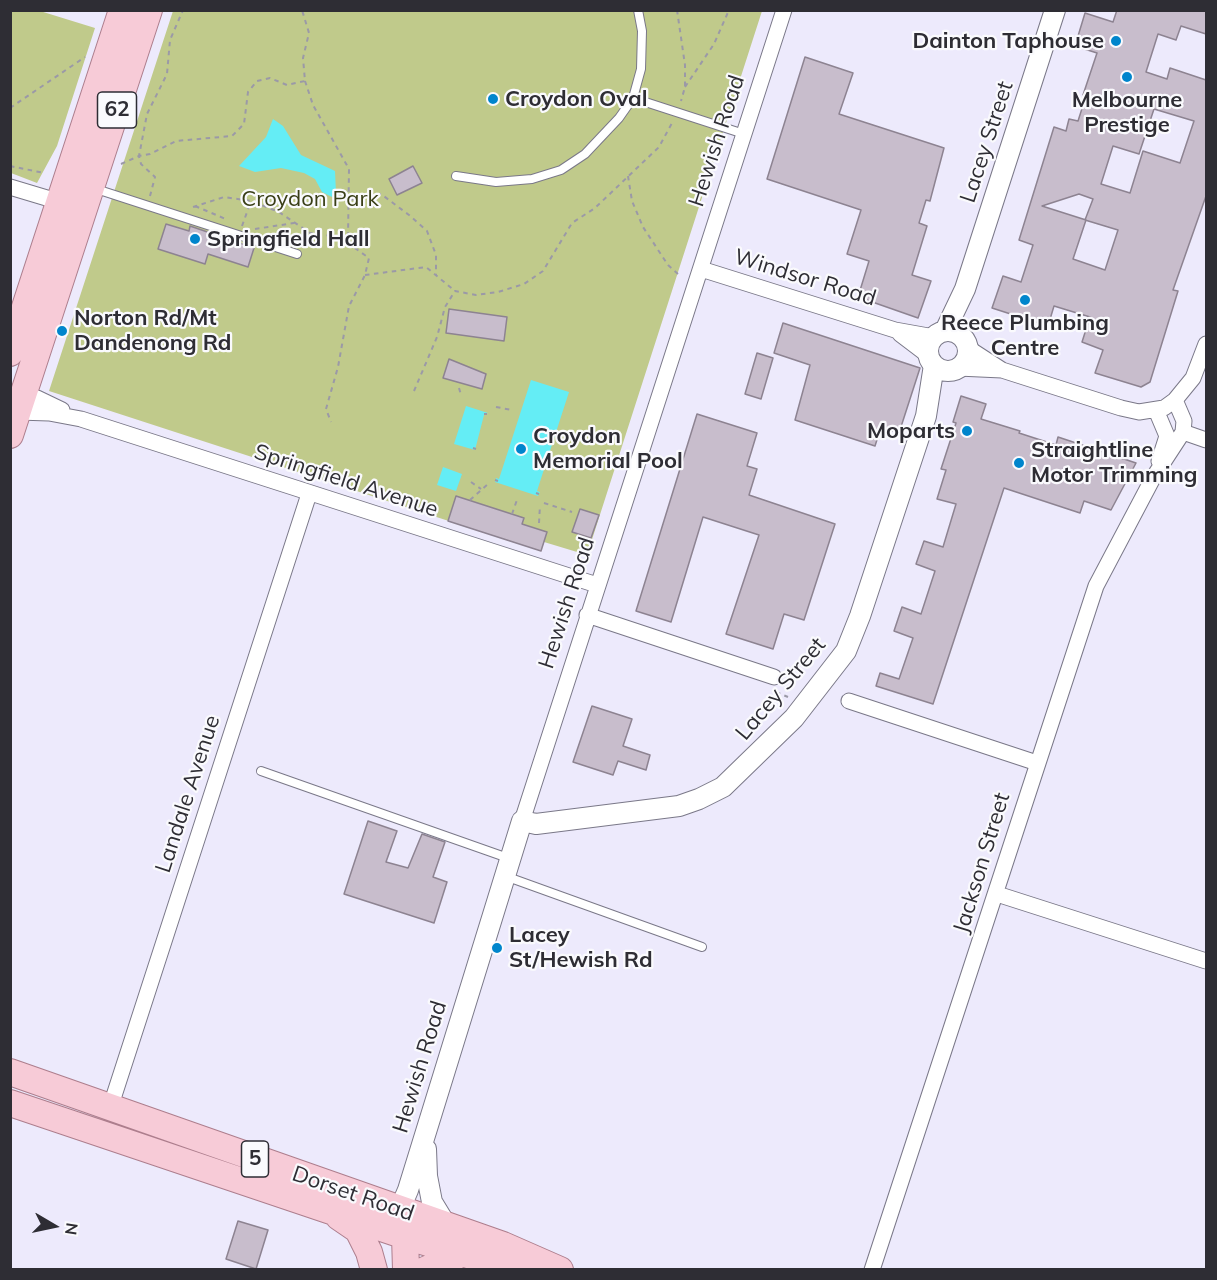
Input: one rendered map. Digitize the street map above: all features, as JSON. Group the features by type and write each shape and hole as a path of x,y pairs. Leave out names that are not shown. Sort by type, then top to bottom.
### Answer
{"main road":[{"name":"62","path":"16,411 88,199 148,10"},
{"name":"62","path":"10,353 119,13"},
{"path":"60,202 88,199"},
{"name":"Dorset Road","path":"10,1072 110,1108 461,1254 518,1269"},
{"name":"Dorset Road","path":"10,1103 334,1213 397,1226 446,1225 560,1269"},
{"path":"334,1213 358,1230 374,1269"},
{"path":"388,1269 397,1226"},
{"path":"397,1226 406,1269"},
{"path":"425,1269 461,1254"}],"street":[{"name":"Hewish Road","path":"397,1226 587,615 784,10"},
{"name":"Lacey Street","path":"952,339 965,289 1055,10"},
{"path":"10,187 60,202"},
{"name":"Windsor Road","path":"701,269 896,330 952,339 1002,370"},
{"name":"Windsor Road","path":"896,330 943,365 1002,370 1139,412 1156,410 1175,400"},
{"path":"952,339 966,360 943,365 929,346 952,339"},
{"path":"1153,478 1184,432 1184,421 1175,400 1193,378 1206,344"},
{"name":"Lacey Street","path":"522,820 536,824 679,806 723,786 765,748 820,687 846,651 860,616 943,365"},
{"name":"Springfield Avenue","path":"16,411 37,398 81,419 597,585"},
{"path":"1153,478 1167,436 1156,410"},
{"path":"1184,432 1206,440"},
{"name":"Jackson Street","path":"873,1269 997,894 1095,586 1153,478"},
{"name":"Landale Avenue","path":"110,1108 309,494"},
{"path":"587,615 774,677"},
{"path":"849,701 1037,763"},
{"path":"997,894 1206,961"},
{"path":"427,1125 427,1176 432,1202 446,1225"}],"lane":[{"path":"456,176 496,182 532,179 561,170 599,141 633,98 641,69 642,31 638,10"},
{"path":"633,98 744,134"},
{"path":"88,199 147,206 297,254"},
{"path":"261,771 507,867 702,947"}],"path":[{"path":"147,206 156,177 141,164 139,156 147,114 167,74 170,40 183,10"},
{"path":"302,10 309,33 303,58 305,81 313,105 349,169 348,238 352,246 369,258 365,275 349,306 338,367 326,409 331,422"},
{"path":"677,10 681,29 685,87"},
{"path":"365,275 426,267 455,291 476,295 524,284 543,271 572,223 594,208 659,147 677,113 685,87 710,53 729,10"},
{"path":"10,108 89,55"},
{"path":"120,165 176,141 232,136 244,124 248,92 257,81 270,78 287,85 305,81"},
{"path":"10,166 44,173"},
{"path":"628,177 632,201 643,227 668,265 679,275"},
{"path":"350,200 381,194 388,197 409,215 427,231 436,255 436,276"},
{"path":"177,216 195,206 224,197 250,201 279,212 319,235 348,238"},
{"path":"250,201 240,230 295,223"},
{"path":"195,206 225,216 232,223"},
{"path":"414,391 437,337 445,307 455,291"},
{"path":"459,388 461,395"},
{"path":"496,407 512,410"},
{"path":"471,482 482,489"},
{"path":"470,500 487,485"},
{"path":"512,514 518,497"},
{"path":"544,502 572,512"},
{"path":"539,523 540,505"}],"green space":[{"path":"10,11 40,11 95,28 57,146 37,183 11,173"},
{"name":"Croydon Park","path":"173,11 762,11 587,555 544,542 541,551 49,391"}],"water":[{"path":"273,119 283,126 301,155 335,171 336,193 332,197 322,192 315,179 304,173 281,168 255,172 239,166 266,137"},
{"path":"531,380 569,392 537,491 540,492 538,496 495,482 496,478 499,479"},
{"path":"466,406 488,413 484,415 475,450 454,444"},
{"path":"443,467 462,474 456,491 437,485"}],"building":[{"path":"1117,10 1206,10 1206,34 1181,26 1176,40 1158,34 1146,72 1167,79 1170,68 1206,80 1206,196 1173,290 1178,291 1150,382 1141,387 1095,373 1103,350 1082,342 1090,317 1054,306 1048,326 992,308 1003,276 1021,282 1033,245 1019,240 1054,127 1066,131 1069,119 1078,121 1086,96 1083,95 1097,53 1075,46 1085,13 1113,22","holes":["1154,109 1194,121 1180,163 1143,151 1130,193 1101,184 1113,146 1139,154","1079,194 1093,199 1085,220 1042,206","1086,220 1118,230 1105,270 1073,259"]},
{"path":"805,57 853,73 839,114 944,148 930,201 926,200 919,223 927,226 912,275 931,281 918,318 858,297 869,261 847,254 861,210 767,179"},
{"path":"413,166 422,183 397,195 389,179"},
{"name":"Springfield Hall","path":"166,224 189,231 190,226 254,248 248,267 208,254 205,264 158,249"},
{"path":"449,309 507,317 504,341 446,333"},
{"path":"783,323 920,368 899,433 881,427 875,446 795,420 810,365 774,353"},
{"path":"757,353 773,358 761,399 745,394"},
{"path":"449,359 486,374 482,389 443,378"},
{"path":"961,396 986,404 981,419 1056,445 1058,437 1136,463 1111,510 1084,501 1080,513 1004,488 933,704 876,686 880,673 899,679 913,638 894,631 902,607 921,614 935,571 916,564 924,541 943,547 956,504 937,499 946,470 941,469 956,423 953,422"},
{"path":"697,414 757,433 747,466 757,469 749,495 835,524 804,620 784,614 773,649 726,634 759,535 703,517 671,622 636,611"},
{"path":"456,496 524,518 522,524 547,532 541,551 448,521"},
{"path":"580,509 599,515 591,538 572,532"},
{"path":"592,706 632,719 623,746 650,755 646,770 618,761 613,775 573,762"},
{"path":"368,821 397,831 386,862 408,868 422,834 445,842 433,877 447,882 434,923 344,894"},
{"path":"238,1221 268,1230 256,1269 226,1259"}],"place":[{"name":"Dainton Taphouse","path":"1116,41"},
{"name":"Melbourne Prestige","path":"1127,77"},
{"name":"Croydon Oval","path":"493,99"},
{"name":"Springfield Hall","path":"195,239"},
{"name":"Reece Plumbing Centre","path":"1025,300"},
{"name":"Norton Rd/Mt Dandenong Rd","path":"62,331"},
{"name":"Moparts","path":"967,431"},
{"name":"Croydon Memorial Pool","path":"521,449"},
{"name":"Straightline Motor Trimming","path":"1019,463"},
{"name":"Lacey St/Hewish Rd","path":"497,948"}]}
